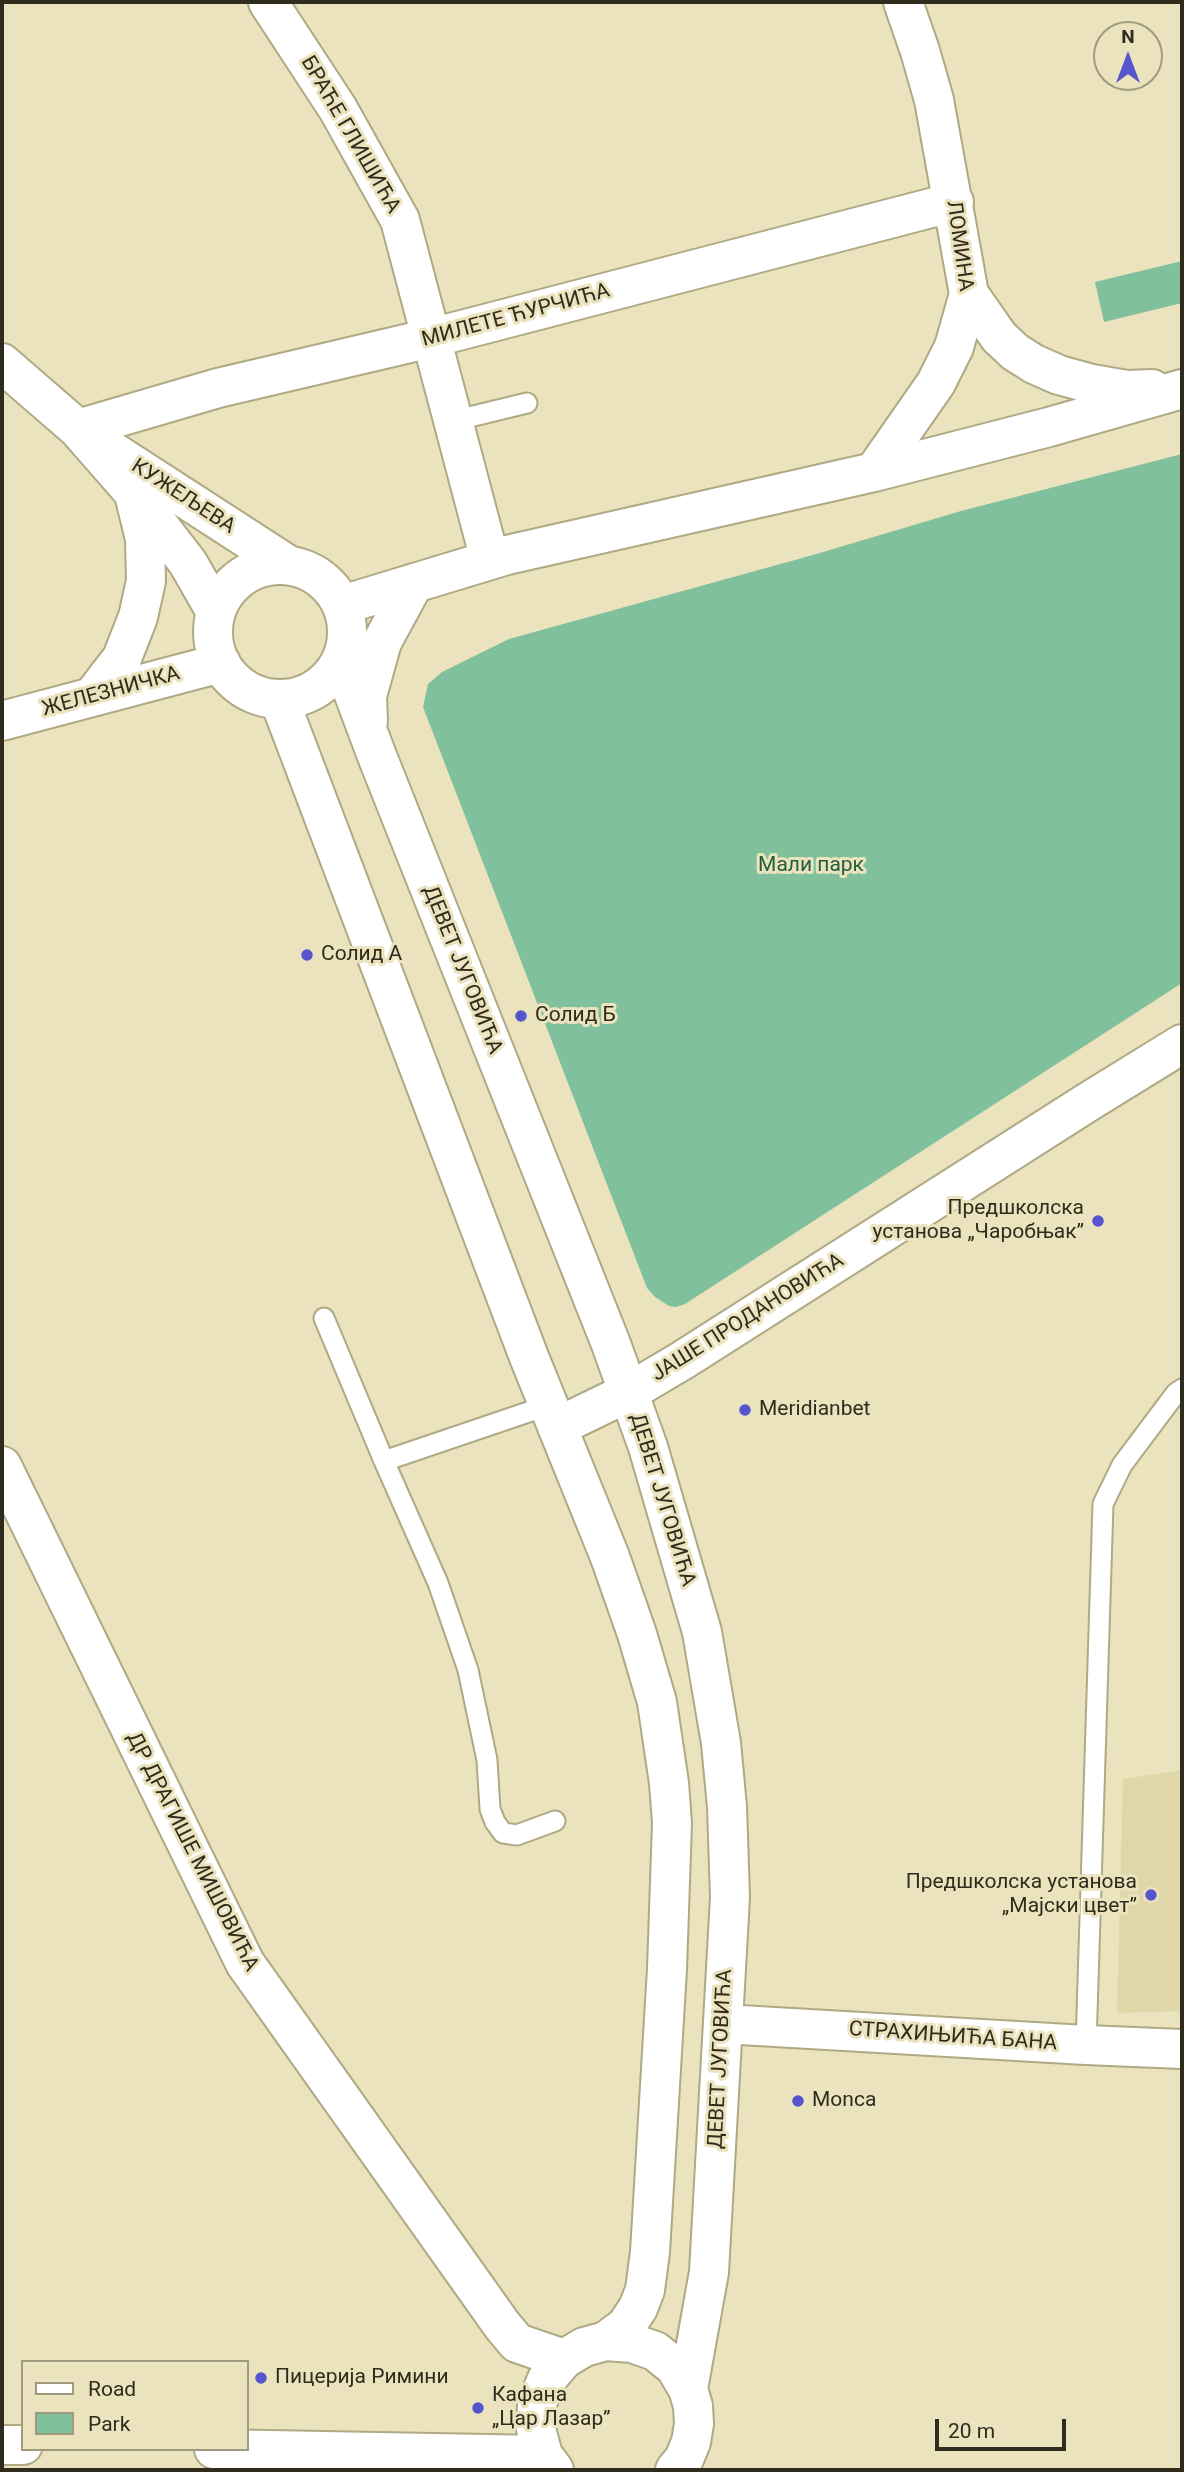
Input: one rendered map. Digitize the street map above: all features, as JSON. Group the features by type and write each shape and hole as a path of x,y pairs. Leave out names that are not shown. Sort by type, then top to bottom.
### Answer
{"street":[{"name":"БРАЋЕ ГЛИШИЋА","path":"268,2 338,109 400,220 490,560"},
{"name":"ЛОМИНА","path":"874,472 936,383 954,347 969,294 934,100 902,2"},
{"name":"МИЛЕТЕ ЋУРЧИЋА","path":"78,429 218,388 431,338 954,202"},
{"path":"969,294 999,337 1015,352 1046,370 1092,384 1126,390 1182,389"},
{"name":"КУЖЕЉЕВА","path":"2,362 78,429 134,493 188,563 216,612"},
{"path":"342,605 490,560 874,472 1182,389"},
{"name":"КУЖЕЉЕВА","path":"78,429 288,565"},
{"path":"92,697 122,658 138,617 146,581 145,540 134,493"},
{"path":"288,565 305,569 320,577 333,590 342,605 347,623 347,642 341,660 331,676 316,688 298,696 279,699 261,696 231,677 221,663 215,647 213,628 216,612 224,595 236,581 252,571 288,565"},
{"path":"368,734 367,696 374,666 382,642 414,583"},
{"name":"ДЕВЕТ ЈУГОВИЋА","path":"341,660 629,1392 702,1632 715,1707 727,1807 730,1897 709,2272 688,2389"},
{"name":"ЖЕЛЕЗНИЧКА","path":"2,721 221,663"},
{"path":"279,699 553,1416 610,1557 637,1634 653,1691 669,1783 672,1823 667,1969 650,2252 645,2290 638,2308 625,2326 607,2341"},
{"name":"ЈАШЕ ПРОДАНОВИЋА","path":"553,1416 629,1392 1182,1044"},
{"name":"ДР ДРАГИШЕ МИШОВИЋА","path":"2,1466 245,1963 502,2325 517,2343 564,2359"},
{"name":"СТРАХИЊИЋА БАНА","path":"723,2024 1182,2049"},
{"path":"248,2450 548,2463 536,2430 537,2403 547,2379 564,2359 584,2347 607,2341 632,2343 655,2351 675,2367 688,2389 693,2406 691,2442 681,2466"},
{"path":"2,2445 21,2445"}],"lane":[{"path":"453,421 527,403"},
{"path":"324,1318 438,1583 468,1670 487,1760 490,1809 495,1822 503,1833 517,1835 555,1821"},
{"path":"1086,2045 1103,1504 1122,1465 1176,1393 1182,1389"},
{"path":"384,1461 553,1416"}],"shaded area":[{"name":"Предшколска установа „Мајски цвет”","path":"1182,1770 1182,2011 1117,2013 1123,1779"}],"green space":[{"path":"1182,261 1182,303 1104,322 1095,282"},
{"name":"Мали парк","path":"1182,454 1182,983 685,1304 669,1306 647,1288 423,707 428,684 442,672 509,639 961,511"}],"place":[{"name":"Солид А","path":"307,955"},
{"name":"Солид Б","path":"521,1016"},
{"name":"Предшколска установа „Чаробњак”","path":"1098,1221"},
{"name":"Meridianbet","path":"745,1410"},
{"name":"Предшколска установа „Мајски цвет”","path":"1151,1895"},
{"name":"Monca","path":"798,2101"},
{"name":"Пицерија Римини","path":"261,2378"},
{"name":"Кафана „Цар Лазар”","path":"478,2408"}]}
